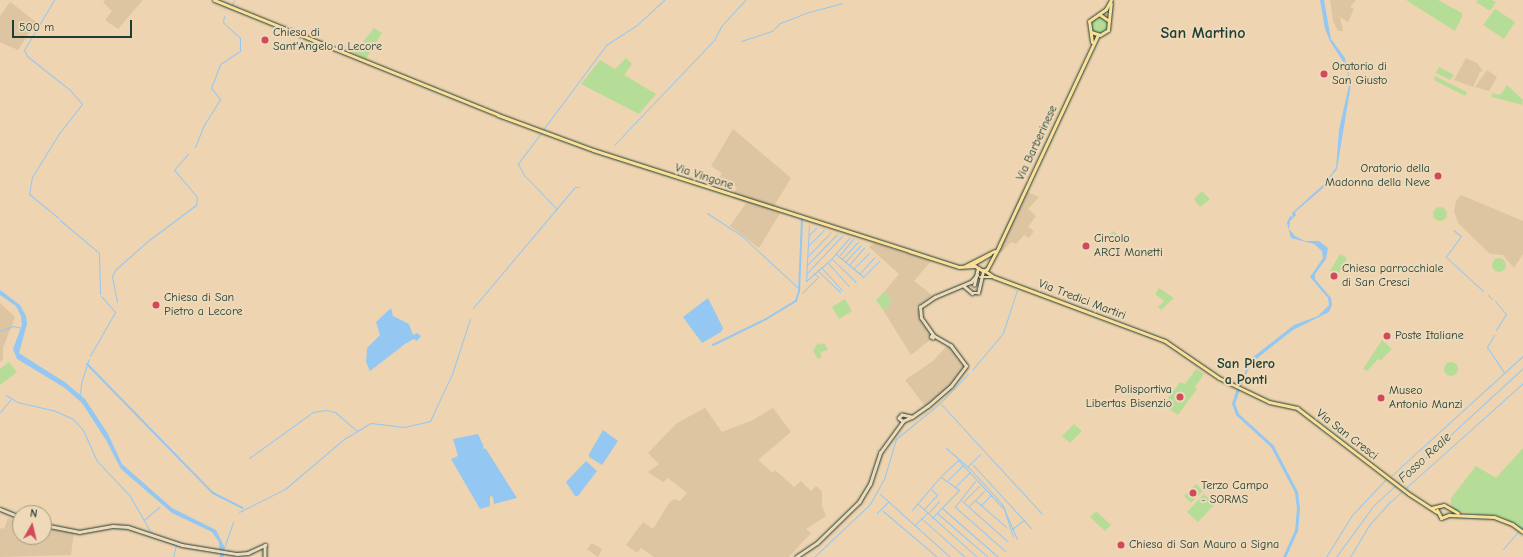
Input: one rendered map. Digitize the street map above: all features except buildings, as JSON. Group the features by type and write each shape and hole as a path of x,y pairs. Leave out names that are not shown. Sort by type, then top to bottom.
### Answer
{"main road":[{"name":"Via Vingone","path":"214,0 438,91 605,154 961,267 978,262"},
{"path":"1098,35 1090,30 1090,19 1099,14 1112,0"},
{"path":"1110,22 1112,0"},
{"path":"1099,14 1107,17 1110,22"},
{"name":"Via Barberinese","path":"984,271 998,248 1091,46 1098,35 1106,32 1110,22"},
{"name":"Via Barberinese","path":"1090,30 1091,46"},
{"name":"Via Barberinese","path":"978,262 983,260 998,248"},
{"name":"Via Barberinese","path":"961,267 994,251"},
{"path":"979,276 992,276 988,266 983,260"},
{"path":"962,286 976,294 979,276 978,262"},
{"name":"Via Vingone","path":"968,266 984,271"},
{"path":"899,420 911,418 943,394 966,366 950,345 933,337 929,328 921,317 920,307 935,297 962,286 979,276 984,271"},
{"name":"Via Tredici Martiri","path":"984,271 992,276 1168,343 1230,384 1268,402 1295,407"},
{"path":"970,290 979,276"},
{"path":"974,285 978,287"},
{"name":"Via San Cresci","path":"1295,407 1409,494 1437,512"},
{"path":"898,428 901,415 904,419"},
{"path":"797,557 817,543 859,502 870,484 880,453 904,419"},
{"path":"1429,508 1444,505 1449,509 1464,514"},
{"path":"1438,507 1437,512 1442,518 1449,515 1464,514 1497,518 1523,532"},
{"path":"0,509 12,514"},
{"path":"1449,509 1449,515"},
{"path":"52,527 79,532 113,526 128,527 182,545 227,553 248,553 265,545 265,557"}],"shaded area":[{"path":"105,0 143,0 118,29 105,20 112,11 103,2"},
{"path":"1330,0 1356,0 1350,7 1354,9 1348,22 1340,17 1343,31 1338,31 1333,21"},
{"path":"10,2 36,22 18,50 0,42 0,16"},
{"path":"1466,58 1477,63 1483,71 1480,72 1473,87 1454,80"},
{"path":"1487,70 1497,77 1489,91 1475,87"},
{"path":"733,129 791,178 774,206 782,210 759,248 730,226 746,203 732,198 737,187 718,180 722,173 711,166"},
{"path":"1023,190 1039,197 1028,209 1036,216 1028,227 1034,231 1029,238 1024,235 1016,244 1011,242 1001,253 999,252 1004,239 1001,237"},
{"path":"1461,195 1523,221 1523,254 1514,268 1503,255 1490,254 1458,223 1454,211 1456,201"},
{"path":"874,243 931,261 914,281 933,296 916,307 935,336 911,355 883,310 892,303 885,291 899,274 869,247"},
{"path":"0,303 15,317 3,348 3,359 0,362"},
{"path":"946,347 950,347 966,369 948,392 925,406 905,380 933,361"},
{"path":"705,408 722,432 753,420 773,408 791,432 758,460 773,473 775,470 794,487 801,481 811,491 816,486 822,491 822,506 826,516 806,529 811,533 789,557 654,557 641,548 637,553 626,545 643,522 653,529 669,503 674,499 680,501 687,493 668,478 663,482 648,472 659,464 648,453 677,423"},
{"path":"8,518 12,520 12,545 52,545 52,528 74,533 71,555 0,557 0,528 4,529"},
{"path":"592,543 602,549 598,557 587,549"}],"green space":[{"path":"1406,0 1438,0 1462,13 1462,17 1455,31"},
{"path":"1477,0 1492,0 1496,2 1490,11 1476,2"},
{"path":"1495,9 1515,22 1504,39 1483,25"},
{"path":"1099,16 1105,19 1108,25 1105,31 1099,34 1093,31 1090,25 1093,19"},
{"path":"374,28 382,33 366,59 354,53"},
{"path":"626,58 632,64 624,75 656,94 639,114 581,84 600,60 615,69"},
{"path":"1439,67 1454,75 1450,80 1436,73"},
{"path":"1435,76 1467,92 1465,96 1434,80"},
{"path":"1507,85 1523,100 1522,105 1492,97 1492,93 1500,95"},
{"path":"1202,191 1210,199 1200,207 1194,199"},
{"path":"1437,207 1443,207 1447,211 1447,217 1443,221 1437,221 1433,217 1433,211"},
{"path":"1113,231 1123,238 1123,242 1103,241"},
{"path":"1340,254 1347,258 1338,274 1330,271"},
{"path":"1499,258 1504,260 1506,265 1504,270 1499,272 1494,270 1492,265 1494,260"},
{"path":"1159,288 1174,298 1161,310 1158,307 1164,301 1155,294"},
{"path":"885,291 892,303 883,310 876,300"},
{"path":"845,299 852,311 839,319 832,307"},
{"path":"1382,340 1392,349 1381,360 1378,359 1367,371 1363,369"},
{"path":"818,343 820,345 824,343 828,350 820,352 822,357 818,359 813,351"},
{"path":"9,362 17,372 0,385 0,369"},
{"path":"1448,362 1454,362 1458,366 1458,372 1454,376 1448,376 1444,372 1444,366"},
{"name":"Polisportiva Libertas Bisenzio","path":"1196,369 1204,374 1195,387 1197,389 1178,415 1163,405 1180,382 1185,384"},
{"path":"1074,424 1082,431 1070,443 1062,436"},
{"path":"1523,448 1523,530 1502,517 1456,511 1451,508 1451,498 1476,466 1496,478"},
{"name":"Terzo Campo - SORMS","path":"1196,484 1203,491 1191,503 1184,496"},
{"path":"1204,494 1215,504 1198,522 1187,512"},
{"path":"1096,511 1111,525 1105,531 1090,517"}],"water":[{"path":"1320,0 1324,0 1331,39 1345,58 1351,84 1337,169 1323,188 1295,212 1296,215 1290,221 1289,229 1295,236 1305,241 1319,241 1328,248 1326,259 1315,274 1315,279 1331,298 1332,305 1329,312 1293,330 1250,365 1241,387 1238,386 1252,358 1294,325 1318,316 1329,305 1328,298 1310,277 1323,258 1322,251 1314,244 1291,238 1287,223 1290,216 1293,217 1292,213 1323,185 1336,168 1339,130 1349,85 1347,68 1330,41 1325,29"},
{"path":"0,290 20,305 26,316 27,324 19,353 66,383 85,399 108,434 122,464 172,508 216,530 224,546 224,557 220,557 219,542 212,532 172,513 121,469 106,440 82,403 65,388 17,359 13,349 22,325 21,316 16,306 0,295"},
{"path":"708,298 723,328 721,332 702,343 683,317"},
{"path":"391,308 393,316 409,324 413,335 417,333 421,336 417,341 414,339 405,344 370,371 366,362 367,348 380,335 376,322"},
{"path":"603,430 618,441 602,465 589,457 589,454"},
{"path":"478,434 484,447 482,448 486,449 517,498 494,504 493,497 490,496 490,506 480,509 451,459 458,456 453,439"},
{"path":"586,461 597,471 578,496 575,496 566,482"}],"waterway":[{"path":"54,0 24,50 27,56 70,90 82,104 58,135 32,177 29,194 59,218"},
{"path":"232,5 234,0"},
{"path":"542,131 606,45 637,25 664,0"},
{"path":"614,145 714,40 722,25 745,0"},
{"path":"741,41 772,31 780,23 809,12 842,3"},
{"path":"195,147 204,125 220,99 211,88 220,64 240,51 240,38 223,22 224,16"},
{"path":"541,133 518,164 524,175 557,209"},
{"path":"117,302 112,276 116,269 149,240 196,205 197,197 174,170 188,154"},
{"path":"473,308 575,187 579,187"},
{"path":"707,213 742,236 797,287"},
{"path":"713,345 766,319 796,301 799,291 802,219"},
{"path":"60,220 99,253 100,294"},
{"path":"806,281 809,225"},
{"path":"809,235 816,228"},
{"path":"809,245 824,230"},
{"path":"1453,230 1461,236 1446,257 1483,291"},
{"path":"808,256 831,232"},
{"path":"807,265 837,234"},
{"path":"807,273 842,236"},
{"path":"806,281 831,259 849,238"},
{"path":"840,255 853,239"},
{"path":"842,259 858,242"},
{"path":"845,262 861,245"},
{"path":"849,265 864,248"},
{"path":"854,268 869,253"},
{"path":"836,254 863,277 879,261"},
{"path":"859,274 875,257"},
{"path":"832,259 856,282"},
{"path":"828,263 849,286"},
{"path":"821,267 842,290"},
{"path":"817,270 840,292"},
{"path":"802,293 818,277 814,273"},
{"path":"972,370 1003,333 1017,290"},
{"path":"1488,295 1492,299"},
{"path":"90,356 115,312 101,296"},
{"path":"1495,301 1506,314 1496,330"},
{"path":"239,512 285,489 344,439 371,423 404,427 430,421 452,374 470,319"},
{"path":"0,331 13,326 22,328"},
{"path":"1494,335 1487,347 1504,372"},
{"path":"1392,475 1523,356"},
{"path":"80,395 81,383 89,359"},
{"path":"87,364 213,493 242,508"},
{"name":"Fosso Reale","path":"1336,557 1373,506 1523,368"},
{"path":"814,557 870,504 884,479 896,439 940,403 968,374"},
{"path":"1350,557 1370,524 1390,502 1523,383"},
{"path":"1239,386 1233,403 1237,414 1272,446 1296,492 1298,508 1296,530 1284,557"},
{"path":"6,395 17,402 53,410 73,419 83,430 97,461 130,496 150,531"},
{"path":"0,412 10,400"},
{"path":"941,404 1042,514"},
{"path":"249,458 313,412 326,410 335,412 356,430"},
{"path":"946,448 971,470 1002,504 1017,539"},
{"path":"968,466 980,454"},
{"path":"912,510 940,477 958,460 1004,509 1013,537"},
{"path":"948,480 963,465"},
{"path":"973,465 1031,528"},
{"path":"955,487 970,472"},
{"path":"932,518 959,490 941,477"},
{"path":"1326,557 1352,515 1385,480"},
{"path":"975,481 955,507 1005,551"},
{"path":"964,501 979,486"},
{"path":"924,509 937,495 931,489"},
{"path":"969,506 984,491"},
{"path":"880,494 950,557"},
{"path":"981,505 991,495"},
{"path":"961,500 1007,541"},
{"path":"975,500 1006,527"},
{"path":"928,513 939,501"},
{"path":"877,513 888,502"},
{"path":"918,504 977,557"},
{"path":"144,520 159,507"},
{"path":"942,508 998,557"},
{"path":"883,511 937,557"},
{"path":"915,525 927,513"},
{"path":"937,513 988,557"},
{"path":"921,518 965,557"},
{"path":"1012,529 1024,520"},
{"path":"224,548 233,522"},
{"path":"1503,549 1523,526"},
{"path":"166,541 176,545 173,557"}],"place":[{"name":"Chiesa di Sant'Angelo a Lecore","path":"265,40"},
{"name":"Oratorio di San Giusto","path":"1324,74"},
{"name":"Oratorio della Madonna della Neve","path":"1438,176"},
{"name":"Circolo ARCI Manetti","path":"1086,246"},
{"name":"Chiesa parrocchiale di San Cresci","path":"1334,276"},
{"name":"Chiesa di San Pietro a Lecore","path":"156,305"},
{"name":"Poste Italiane","path":"1387,336"},
{"name":"Polisportiva Libertas Bisenzio","path":"1180,397"},
{"name":"Museo Antonio Manzi","path":"1381,398"},
{"name":"Terzo Campo - SORMS","path":"1193,493"},
{"name":"Chiesa di San Mauro a Signa","path":"1121,545"}],"district":[{"name":"San Martino","path":"1203,33"},
{"name":"San Piero a Ponti","path":"1246,372"}]}
